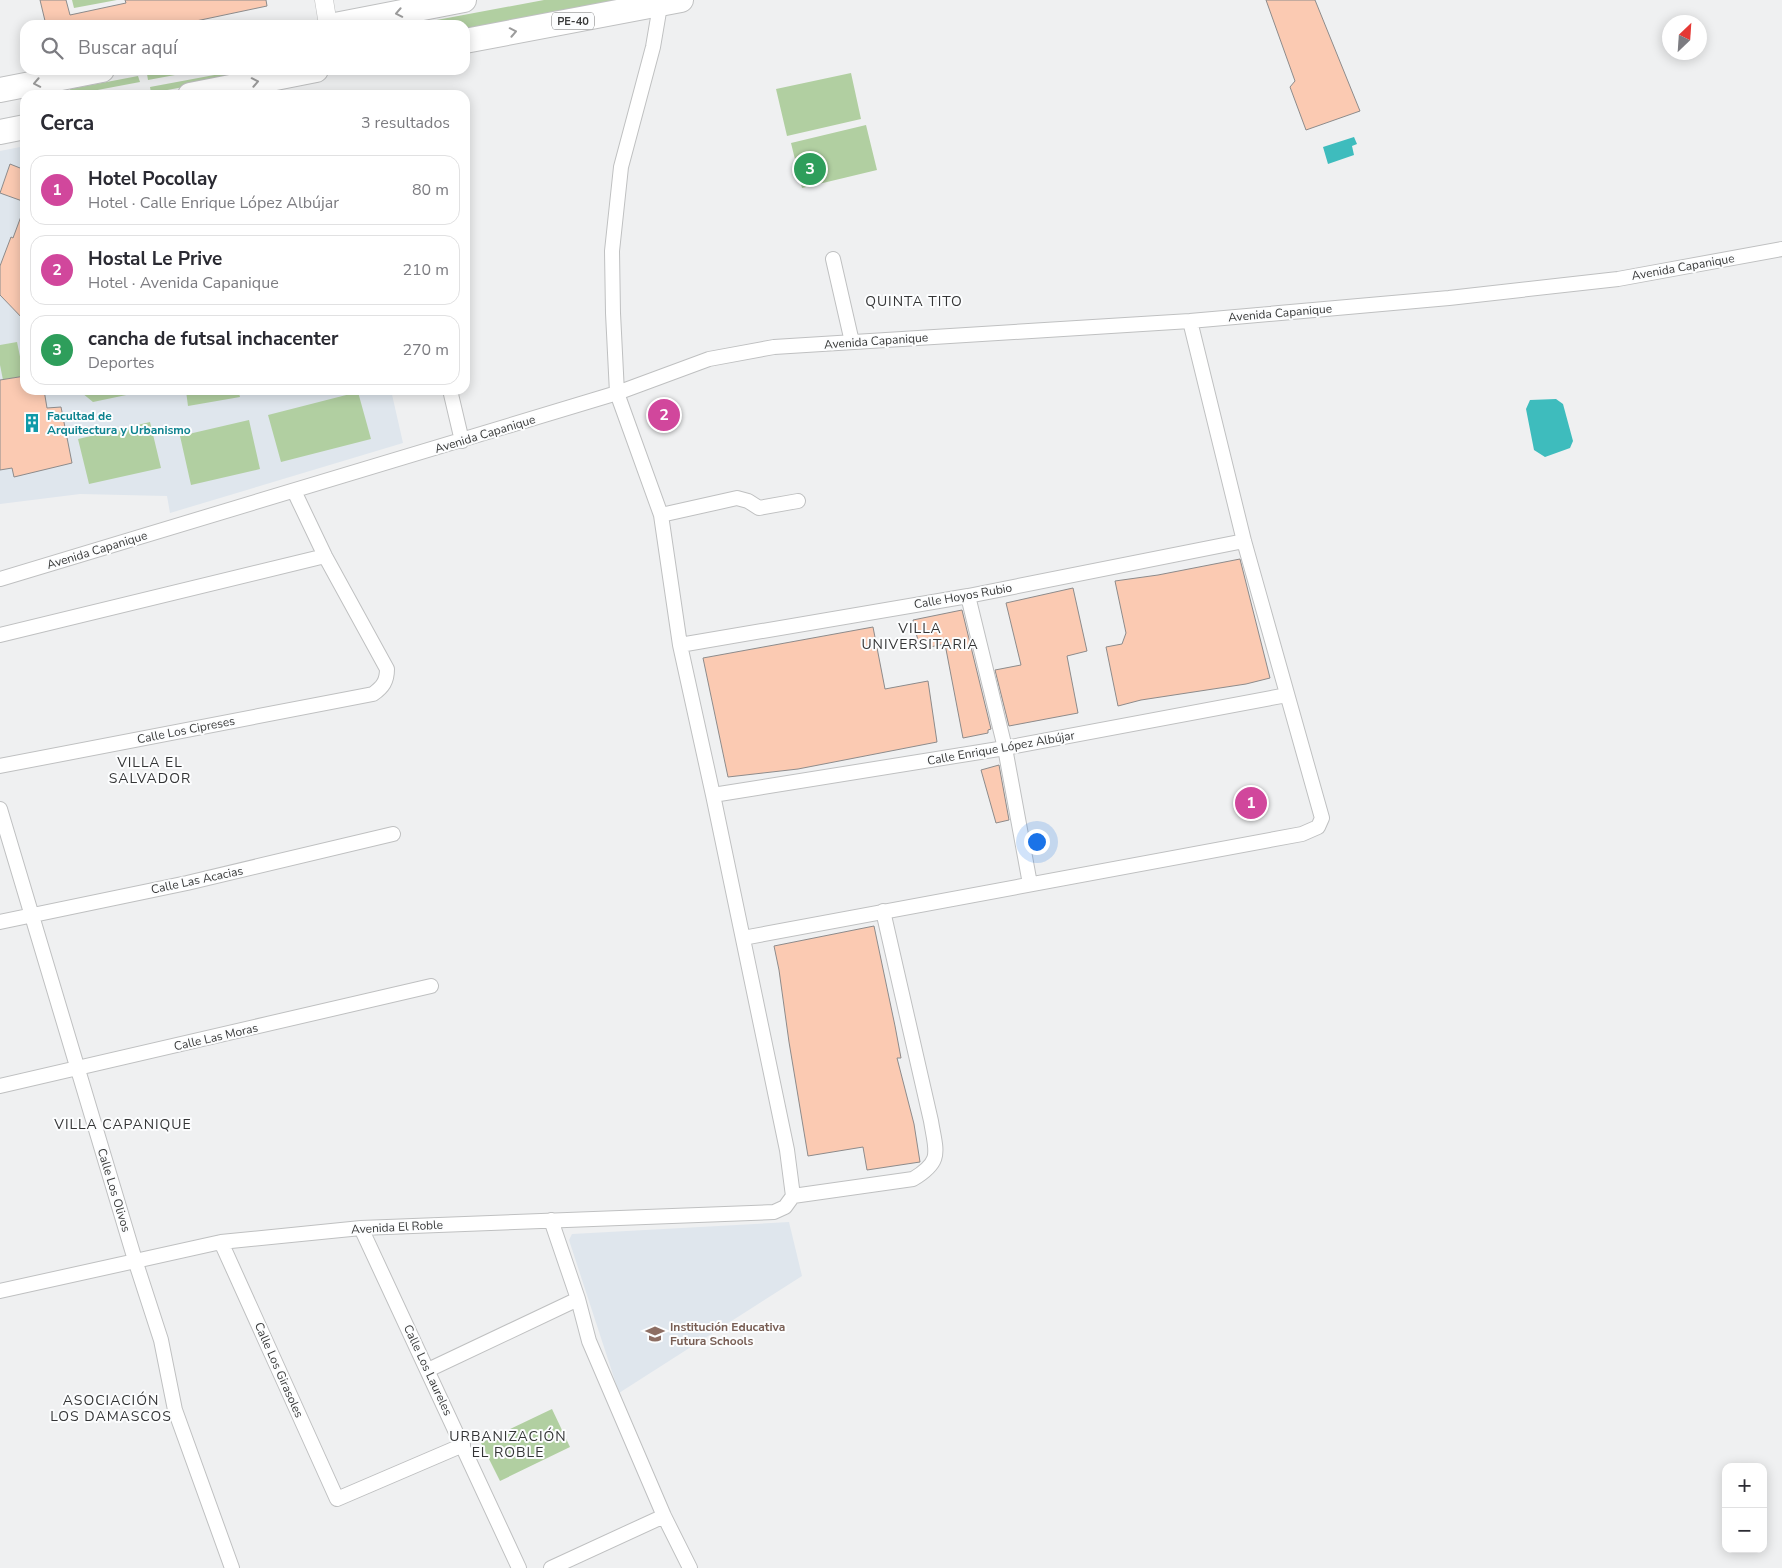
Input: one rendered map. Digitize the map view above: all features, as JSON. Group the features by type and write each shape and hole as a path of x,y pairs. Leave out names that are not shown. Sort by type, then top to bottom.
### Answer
{"highway":[{"path":"361,20 464,0"},
{"name":"PE-40","path":"470,40 667,1"},
{"path":"0,90 76,75"},
{"path":"215,90 291,75"},
{"path":"0,132 20,128"}],"street":[{"path":"324,0 327,20"},
{"path":"667,1 621,167 612,251 617,394 661,514 680,645 787,1150 793,1196 913,1178 926,1171 935,1160 936,1147 931,1121 882,911"},
{"name":"Avenida Capanique","path":"0,579 617,394 709,359 774,347 1190,321 1449,298 1618,279 1782,249"},
{"path":"833,259 852,342"},
{"path":"743,938 1302,834 1318,826 1322,818 1244,541 1190,321"},
{"path":"451,395 462,441"},
{"path":"0,636 325,556 294,491"},
{"path":"661,514 738,498 748,501 759,508 798,501"},
{"name":"Calle Hoyos Rubio","path":"680,645 968,596 1244,541"},
{"name":"Calle Los Cipreses","path":"0,766 373,694 382,688 387,678 387,669 325,556"},
{"path":"968,596 1005,748 1030,884"},
{"name":"Calle Enrique López Albújar","path":"713,795 1005,748 1287,695"},
{"name":"Calle Los Olivos","path":"0,809 160,1340 175,1410 232,1568"},
{"name":"Calle Las Acacias","path":"0,922 187,883 393,834"},
{"name":"Calle Las Moras","path":"0,1086 431,986"},
{"name":"Avenida El Roble","path":"1,1287 221,1242 361,1228 774,1212 785,1206 793,1196"},
{"path":"551,1220 578,1299 589,1341 664,1516 690,1568"},
{"name":"Calle Los Laureles","path":"361,1228 519,1568"},
{"name":"Calle Los Girasoles","path":"221,1242 337,1499 462,1445"},
{"path":"428,1370 578,1299"},
{"path":"551,1568 664,1516"}],"shaded area":[{"path":"20,147 20,395 392,395 403,443 170,513 167,496 80,494 0,504 0,151"},
{"name":"Institución Educativa Futura Schools","path":"789,1222 802,1276 619,1393 569,1240 572,1234"}],"green space":[{"path":"72,0 117,0 74,8"},
{"path":"544,0 629,0 470,31 470,20 437,20"},
{"path":"851,73 861,119 787,136 776,89"},
{"path":"147,75 175,75 148,80"},
{"path":"214,75 226,75 227,79 167,90 150,90 150,87"},
{"path":"138,76 140,82 98,90 70,89"},
{"path":"866,125 877,170 802,188 791,143"},
{"path":"17,342 20,357 20,377 3,380 0,365 0,345"},
{"path":"84,395 126,395 93,402"},
{"path":"187,395 239,395 240,397 188,406"},
{"path":"346,395 359,395 371,439 281,462 268,415"},
{"path":"249,420 260,469 191,485 180,436"},
{"path":"150,422 161,468 89,484 78,439"},
{"path":"552,1409 570,1447 500,1481 481,1443"}],"water":[{"path":"1354,137 1357,144 1352,146 1354,155 1328,164 1323,147"},
{"path":"1556,399 1563,404 1573,441 1570,448 1545,457 1534,450 1526,409 1530,400"}],"building":[{"path":"40,0 66,0 70,15 126,3 125,0 266,0 267,6 201,20 45,20"},
{"path":"1266,0 1315,0 1360,111 1306,130 1290,87 1295,81"},
{"path":"10,164 20,168 20,200 0,193"},
{"path":"20,219 20,316 0,295 0,266 11,237 13,238"},
{"name":"Facultad de Arquitectura y Urbanismo","path":"20,377 20,395 45,395 47,408 61,407 72,463 14,477 12,468 0,470 0,380"},
{"path":"1240,559 1270,678 1246,684 1141,700 1118,706 1106,647 1122,644 1126,633 1115,581 1158,575"},
{"path":"1073,588 1087,651 1067,656 1078,713 1009,726 995,670 1021,665 1006,603"},
{"path":"962,610 991,729 988,730 988,733 963,738 945,644 920,649 913,620"},
{"path":"873,627 885,689 928,681 937,742 798,769 728,777 703,658"},
{"path":"999,765 1009,820 996,823 981,770"},
{"path":"874,926 901,1058 897,1058 914,1124 920,1162 867,1170 863,1147 808,1156 774,946"}],"place":[{"name":"cancha de futsal inchacenter","path":"810,169"},
{"name":"Hostal Le Prive","path":"664,415"},
{"name":"Facultad de Arquitectura y Urbanismo","path":"32,423"},
{"name":"Hotel Pocollay","path":"1251,803"},
{"name":"Institución Educativa Futura Schools","path":"655,1334"}],"district":[{"name":"QUINTA TITO","path":"914,301"},
{"name":"VILLA UNIVERSITARIA","path":"920,636"},
{"name":"VILLA EL SALVADOR","path":"150,770"},
{"name":"VILLA CAPANIQUE","path":"123,1124"},
{"name":"ASOCIACIÓN LOS DAMASCOS","path":"111,1408"},
{"name":"URBANIZACIÓN EL ROBLE","path":"508,1444"}]}
